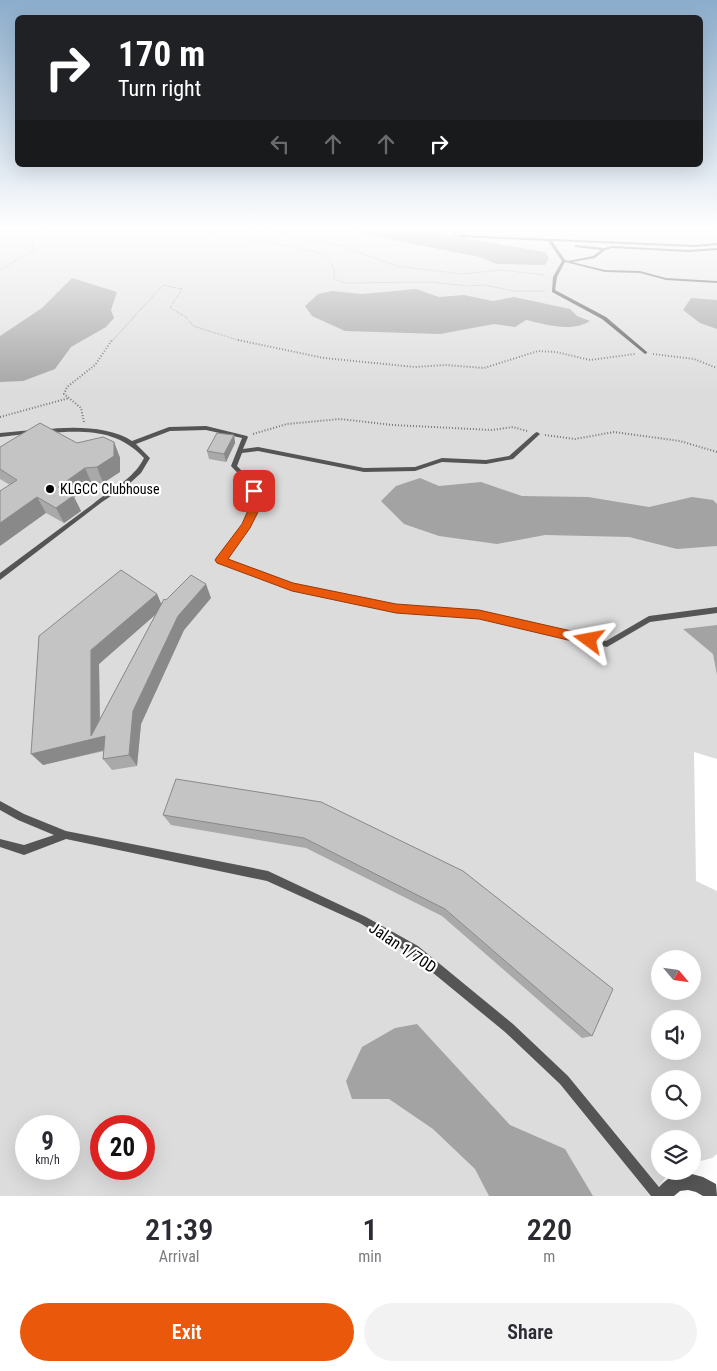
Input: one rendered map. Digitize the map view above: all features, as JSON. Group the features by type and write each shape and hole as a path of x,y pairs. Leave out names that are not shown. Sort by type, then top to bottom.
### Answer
{"street":[{"path":"663,1196 668,1188 677,1182 688,1181 713,1189"}],"lane":[{"path":"554,282 553,291 604,318 645,353"},
{"path":"0,435 82,428 114,435 133,443 141,449 147,458 136,474 116,491 0,577"},
{"path":"133,443 169,429 206,428 245,437 234,466 254,491 254,508 246,526 220,560 292,587 396,608 479,614 607,644 649,619 717,610"},
{"path":"241,451 258,448 364,470 415,469 442,460 486,462 511,458 537,434"},
{"name":"Jalan 1/70D","path":"0,804 21,817 66,835 268,876 363,920 414,950 509,1028 564,1080 659,1196"},
{"path":"0,843 24,850 66,835"}],"path":[{"path":"342,282 373,282"},
{"path":"424,282 468,286 485,285 513,290 553,291"},
{"path":"82,428 85,412 82,407 64,394 67,387 95,364 113,339 163,285 175,286 182,290 170,308 186,317 193,326 241,341 324,358 415,367 446,365 484,368 538,351 556,352 590,360 645,353 694,359 717,368"},
{"path":"0,417 19,411 40,408 69,398"},
{"path":"245,437 287,424 340,419 393,425 492,430 513,427 537,434 575,439 614,432 680,441 717,452"}],"shaded area":[{"path":"0,282 717,282 717,759 694,752 696,881 717,891 717,1154 712,1158 701,1161 701,1130 651,1130 651,1180 664,1180 652,1196 0,1196"},
{"path":"68,282 84,282 117,292 111,310 114,318 106,327 71,347 55,369 23,381 0,382 0,336 42,308"},
{"path":"416,289 439,297 464,295 493,301 514,297 570,309 577,316 590,321 583,325 566,327 526,320 515,327 494,324 440,334 345,331 312,316 305,306 318,294 332,291 362,294"},
{"path":"691,298 717,300 717,329 700,323 683,310"},
{"path":"420,478 439,486 481,482 522,496 588,497 649,507 692,497 713,500 717,504 717,546 677,549 629,537 545,535 497,544 439,536 404,524 381,501 396,486"},
{"path":"717,625 717,675 713,654 683,629"},
{"path":"417,1024 510,1125 565,1149 593,1196 489,1196 475,1169 433,1129 389,1099 352,1099 346,1081 362,1047 395,1028"}],"building":[{"path":"40,423 77,443 103,437 114,442 114,456 97,467 85,468 58,487 73,496 56,508 37,497 0,523 0,491 17,480 0,469 0,447"},
{"path":"217,433 234,435 224,454 207,451"},
{"path":"121,570 157,594 91,650 91,736 164,599 166,600 191,575 206,584 178,616 133,711 129,755 103,759 105,736 31,754 39,636"},
{"path":"176,779 321,802 463,871 613,989 592,1036 445,909 304,838 163,815"}],"place":[{"name":"KLGCC Clubhouse","path":"50,489"}],"route":[{"path":"254,491 254,508 246,526 220,560 292,587 396,608 479,614 589,640"}]}
